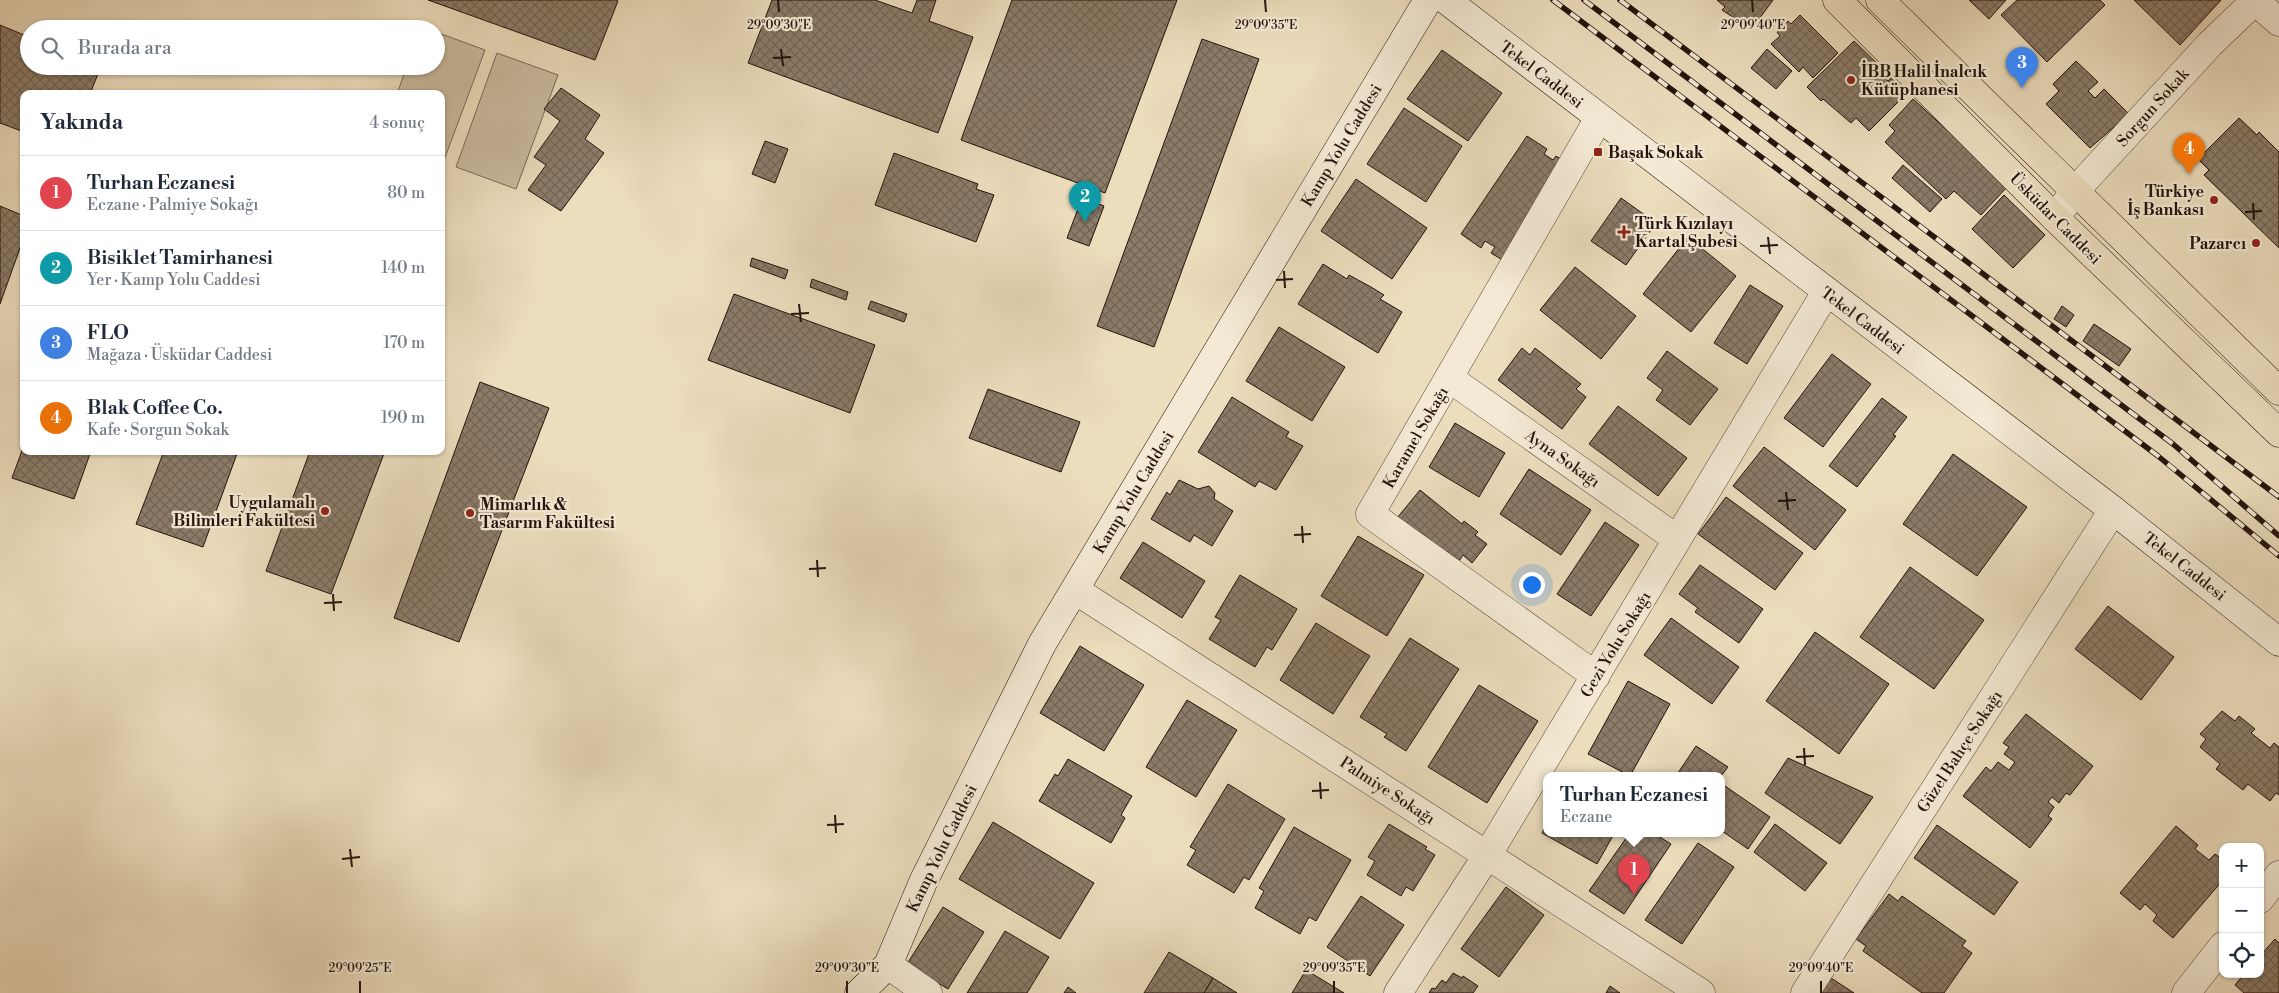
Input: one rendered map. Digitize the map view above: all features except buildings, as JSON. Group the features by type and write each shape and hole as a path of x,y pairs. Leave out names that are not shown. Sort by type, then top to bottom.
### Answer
{"main road":[{"name":"Üsküdar Caddesi","path":"1837,0 2055,218 2279,433"},
{"name":"Üsküdar Caddesi","path":"1880,0 2279,391"}],"street":[{"name":"Kamp Yolu Caddesi","path":"859,993 888,965 924,880 1042,644 1428,0"},
{"name":"Tekel Caddesi","path":"1446,0 2113,510 2279,642"},
{"name":"Sorgun Sokak","path":"2055,218 2074,192 2210,44 2255,0"},
{"path":"2255,0 2279,22"},
{"name":"Karamel Sokağı","path":"1596,676 1370,514 1599,118"},
{"name":"Gezi Yolu Sokağı","path":"1398,993 1488,854 1826,292"},
{"name":"Ayna Sokağı","path":"1449,378 1677,539"},
{"name":"Güzel Bahçe Sokağı","path":"1804,993 2113,510"},
{"name":"Palmiye Sokağı","path":"1075,590 1488,854 1701,993"},
{"path":"2264,894 2279,875"},
{"path":"2186,993 2219,951"},
{"path":"888,965 928,993"}],"shaded area":[{"path":"445,35 485,50 445,158 445,90 398,90 404,75 445,75"},
{"path":"497,53 558,75 516,189 456,167"}],"railway":[{"path":"1553,0 2158,456 2279,556"},
{"path":"1584,0 2173,444 2279,536"},
{"path":"1620,0 2279,497"}],"place":[{"name":"İBB Halil İnalcık Kütüphanesi","path":"1851,80"},
{"name":"FLO","path":"2022,88"},
{"name":"Başak Sokak","path":"1598,152"},
{"name":"Blak Coffee Co.","path":"2189,174"},
{"name":"Türkiye İş Bankası","path":"2214,200"},
{"name":"Bisiklet Tamirhanesi","path":"1085,222"},
{"name":"Türk Kızılayı Kartal Şubesi","path":"1624,232"},
{"name":"Pazarcı","path":"2256,243"},
{"name":"Uygulamalı Bilimleri Fakültesi","path":"325,511"},
{"name":"Mimarlık & Tasarım Fakültesi","path":"470,513"},
{"name":"Turhan Eczanesi","path":"1634,895"}]}
